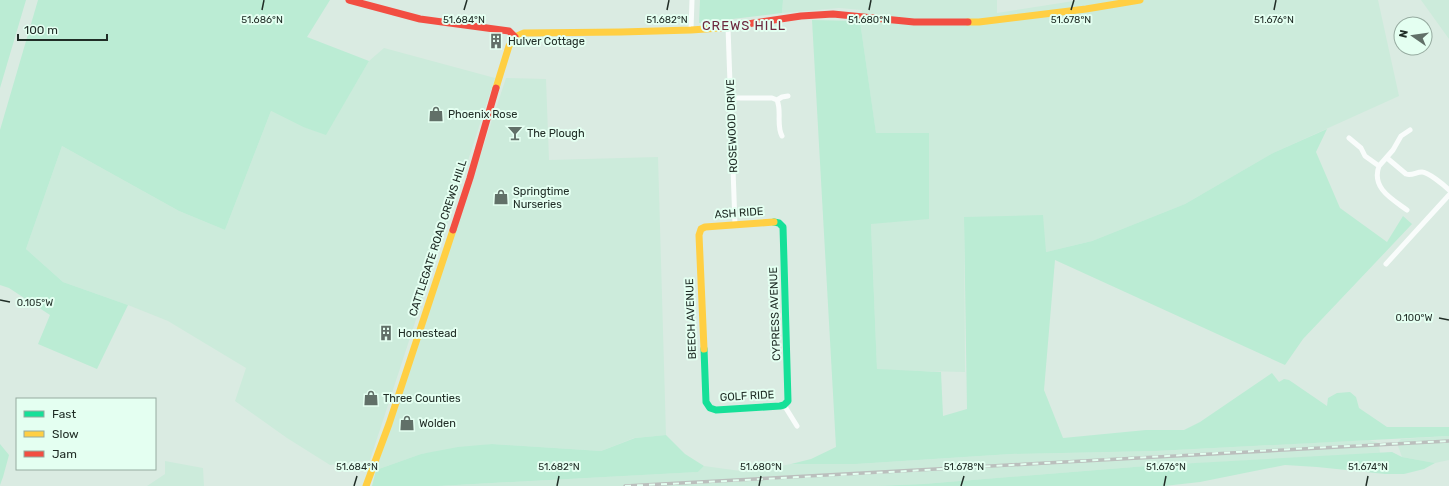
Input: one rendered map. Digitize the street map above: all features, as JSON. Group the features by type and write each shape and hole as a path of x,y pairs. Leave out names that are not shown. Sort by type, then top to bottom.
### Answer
{"street":[{"path":"348,0 420,19 509,31 513,39 524,33 691,30 728,27 801,16 833,14 914,22 979,22 1086,9 1140,0"},
{"path":"691,30 692,0"},
{"name":"ROSEWOOD DRIVE","path":"728,27 732,98 735,225"},
{"name":"CATTLEGATE ROAD CREWS HILL","path":"366,486 389,424 470,178 513,39"},
{"path":"732,98 772,98 777,100 788,96"},
{"path":"777,100 779,104 779,131 782,136"},
{"path":"1407,210 1383,191 1376,178 1379,166 1387,158 1401,136 1410,130"},
{"path":"1349,138 1361,148 1365,156 1379,166"},
{"path":"1387,158 1406,174 1410,175 1419,172 1425,173 1449,190"},
{"path":"1386,264 1449,195"},
{"name":"ASH RIDE","path":"701,229 705,227 774,222 779,223"},
{"name":"CYPRESS AVENUE","path":"779,223 783,227 788,401 784,405"},
{"name":"BEECH AVENUE","path":"701,229 699,235 706,402 710,408"},
{"path":"784,405 797,426"},
{"name":"GOLF RIDE","path":"710,408 716,410 784,405"}],"shaded area":[{"path":"0,0 26,0 0,88"},
{"path":"38,0 330,0 307,37 369,61 326,135 303,127 271,111 225,230 179,211 62,146 26,249 63,282 128,305 97,369 38,344 50,315 9,288 0,285 0,130"},
{"path":"700,0 783,0 782,13 699,23"},
{"path":"783,0 997,0 997,13 1080,0 1378,0 1399,96 1273,153 1185,204 1092,241 1046,252 964,217 965,372 877,370 871,223 929,133 876,134 860,21 862,10 839,8 782,13"},
{"path":"1421,0 1449,0 1449,39 1433,16"},
{"path":"812,20 860,21 876,133 929,133 929,219 871,224 877,369 941,372 943,416 967,409 964,217 1043,215 1046,252 1092,241 1185,204 1273,153 1327,129 1316,152 1340,208 1387,242 1403,216 1412,224 1303,339 1285,365 1055,260 1044,390 1063,438 1146,430 1184,430 1200,422 1272,373 1279,382 1284,379 1289,380 1327,406 1328,398 1337,393 1350,392 1356,397 1359,408 1387,427 1449,427 1449,436 1156,451 1011,454 856,464 791,464 811,459 836,447"},
{"path":"384,48 495,78 370,460 330,465 287,438 235,401 246,368 168,321 63,282 26,249 62,146 179,211 225,230 271,111 303,127 326,134 369,61"},
{"path":"506,78 546,79 549,160 658,157 666,435 634,438 601,451 492,444 421,454 376,470"},
{"path":"666,435 685,454 704,466 698,472 438,486 372,486 376,470 421,454 458,447 492,444 601,451 635,438"},
{"path":"1449,436 1449,460 1435,463 1402,457 1397,443 1401,439"},
{"path":"1369,440 1379,443 1380,454 1159,465 923,484 875,486 438,486 698,472 704,466 748,472 791,464 856,464 1011,454 1156,451"},
{"path":"0,444 9,455 0,485"},
{"path":"1392,452 1402,457 1435,463 1424,469 1404,474 1385,474 1285,465 1200,482 1164,486 875,486 923,484 1159,465"},
{"path":"165,461 203,468 204,486 147,486 165,474"}],"railway":[{"path":"625,486 1449,441"}],"traffic: fast":[{"path":"704,349 706,402 710,408 716,410 780,406 784,405 788,401 783,227 779,223 774,222"}],"traffic: slow":[{"path":"968,22 979,22 1086,9 1140,0"},
{"path":"496,88 509,46 515,37 524,33 621,32 720,28"},
{"path":"704,349 699,235 701,229 705,227 774,222"},
{"path":"366,486 389,424 453,230"}],"traffic: jam":[{"path":"349,0 420,19 509,31 515,37"},
{"path":"720,28 801,16 833,14 914,22 968,22"},
{"path":"453,230 496,88"}],"place":[{"name":"Hulver Cottage","path":"496,41"},
{"name":"Phoenix Rose","path":"436,114"},
{"name":"The Plough","path":"515,133"},
{"name":"Springtime Nurseries","path":"501,197"},
{"name":"Homestead","path":"386,333"},
{"name":"Three Counties","path":"371,398"},
{"name":"Wolden","path":"407,423"}],"district":[{"name":"CREWS HILL","path":"744,25"}]}
